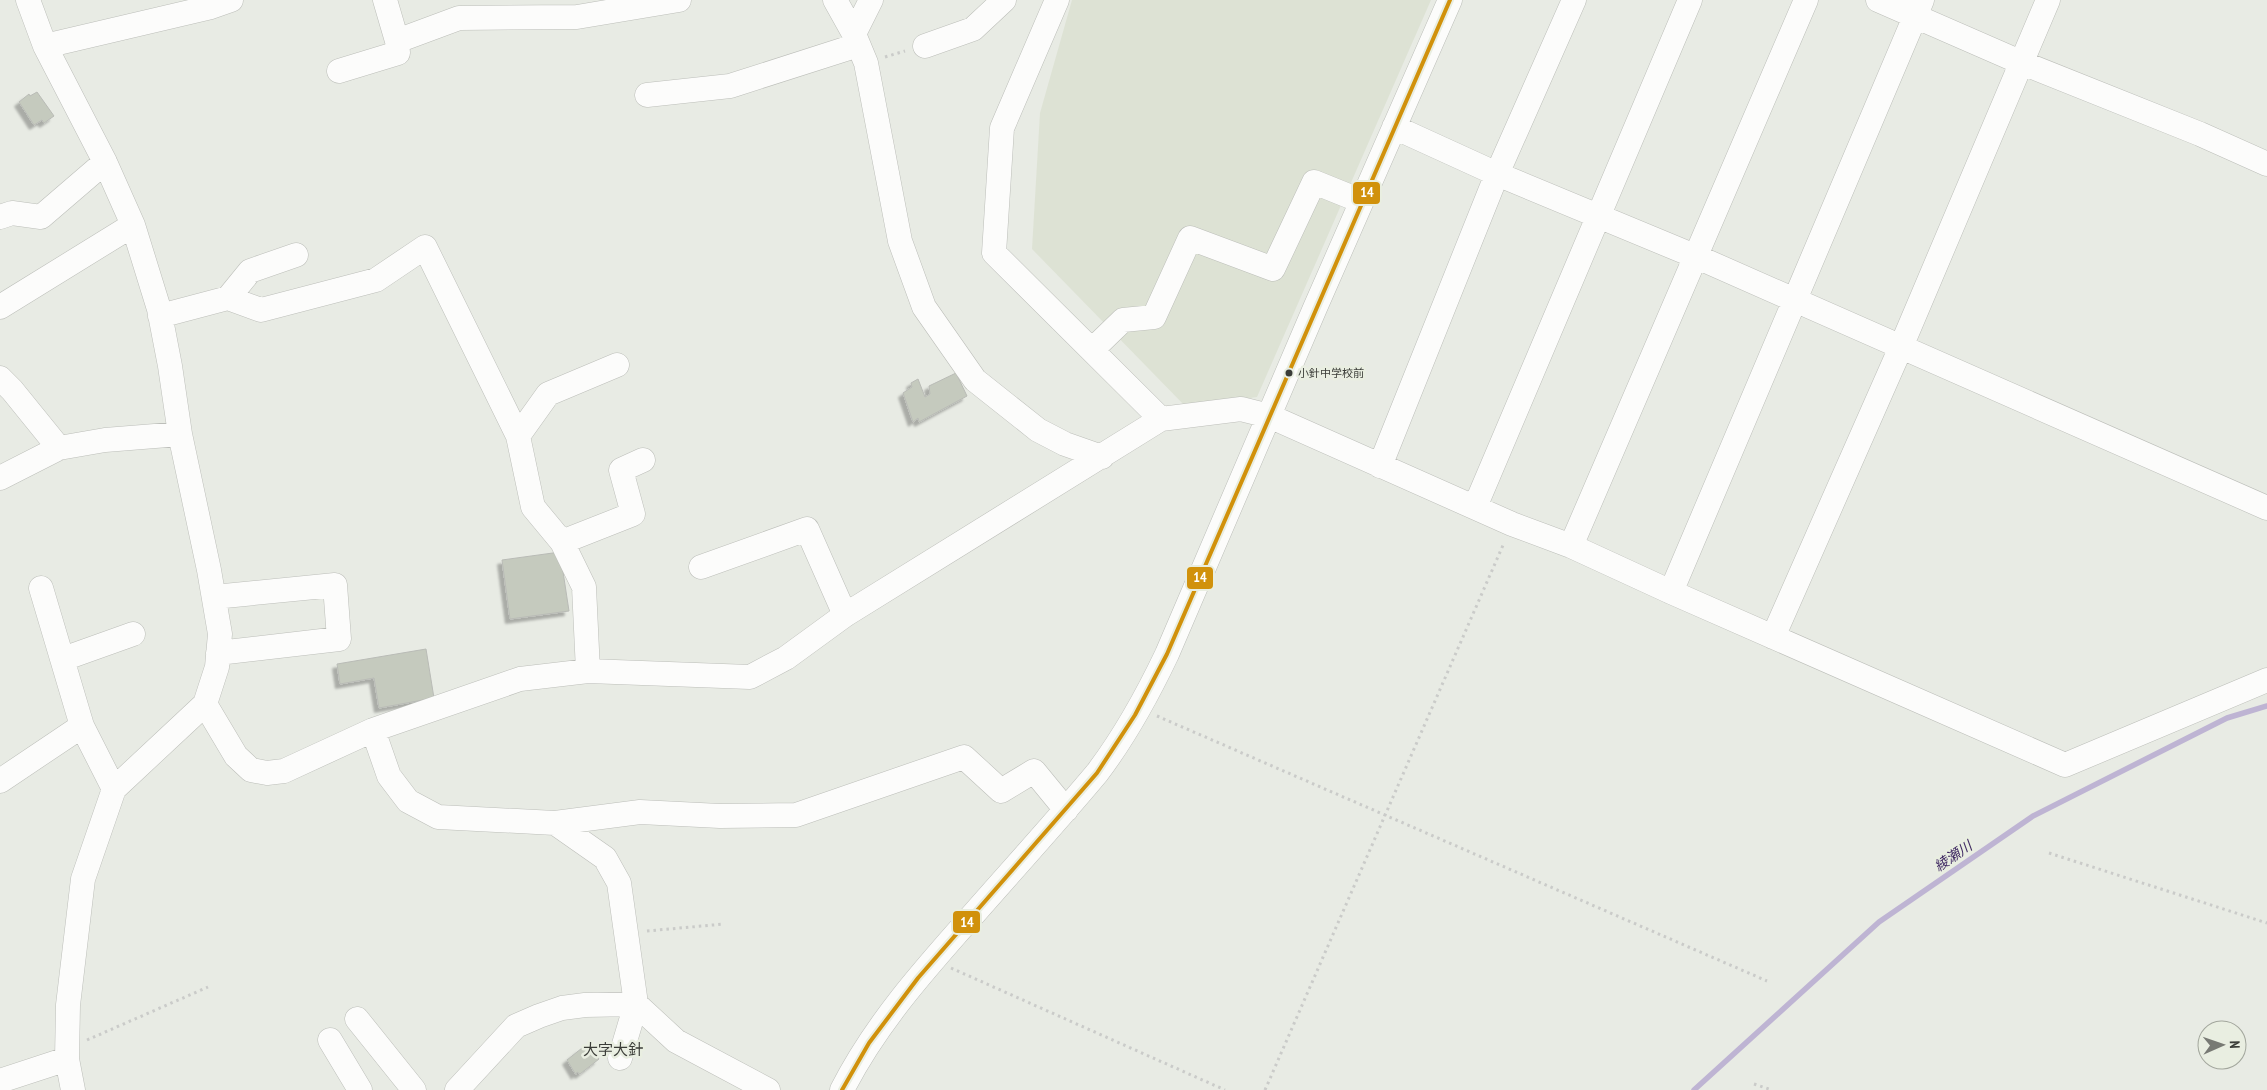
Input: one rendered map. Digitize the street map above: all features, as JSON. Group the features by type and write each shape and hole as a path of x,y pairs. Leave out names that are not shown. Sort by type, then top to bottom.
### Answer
{"street":[{"path":"28,0 45,46 105,162 133,225 160,316 170,366 180,434 220,634 217,667 205,704 114,789 83,879 68,1005 67,1053 73,1090"},
{"path":"45,46 211,7 231,0"},
{"path":"339,70 398,53 398,41 385,0"},
{"path":"398,41 459,18 576,17 679,0"},
{"path":"835,0 859,47 900,241 924,308 975,380 1038,430 1065,444 1102,457"},
{"path":"859,47 871,0"},
{"path":"925,46 972,29 1004,0"},
{"path":"1057,0 1002,128 994,253 1160,419"},
{"path":"842,1090 871,1041 897,1004 933,960 1066,810 1117,747 1140,709 1167,654 1361,201 1450,0"},
{"path":"1380,466 1498,174 1574,0"},
{"path":"1475,507 1690,0"},
{"path":"1571,546 1806,0"},
{"path":"1878,0 1919,8 2020,62 2200,134 2267,164"},
{"path":"1773,637 1901,347 2020,62 2048,0"},
{"path":"1671,592 1919,8"},
{"path":"647,94 730,86 859,47"},
{"path":"1394,127 1498,174 1697,257 2267,508"},
{"path":"0,217 12,213 41,217 105,162"},
{"path":"1092,350 1123,320 1154,317 1190,238 1273,269 1314,182 1361,201"},
{"path":"0,307 133,225"},
{"path":"160,316 228,298 260,310 376,280 424,248 518,436 533,507 562,542 584,587 588,671"},
{"path":"228,298 250,271 296,255"},
{"path":"518,436 548,394 617,365"},
{"path":"0,378 59,448"},
{"path":"205,704 236,756 251,770 267,773 284,771 373,730 520,680 588,671 750,677 786,658 845,615 1102,457 1160,419 1242,409 1269,416 1512,524 1571,546 1671,592 2065,765 2267,680"},
{"path":"0,478 59,448 105,440 180,434"},
{"path":"562,542 633,514 621,470 643,460"},
{"path":"701,567 807,529 845,615"},
{"path":"214,597 335,585 339,639 218,653"},
{"path":"41,588 82,726 114,789"},
{"path":"66,669 133,634"},
{"path":"0,781 82,726"},
{"path":"373,730 389,776 408,801 438,817 555,823 640,812 720,816 796,815 964,757 1001,791 1034,771 1066,810"},
{"path":"555,823 605,858 619,883 636,1004 620,1058"},
{"path":"462,1088 516,1026 562,1008 585,1005 636,1004 676,1041 768,1090"},
{"path":"357,1019 414,1090"},
{"path":"330,1040 360,1090"},
{"path":"0,1081 67,1053"}],"path":[{"path":"859,47 925,46"},
{"path":"1265,1090 1512,524"},
{"path":"1140,709 1767,981"},
{"path":"2049,853 2267,923"},
{"path":"626,933 724,924"},
{"path":"933,960 1226,1090"},
{"path":"67,1053 89,1040 208,987"},
{"path":"1754,1084 1772,1090"}],"shaded area":[{"path":"1072,0 1431,0 1257,397 1186,407 1032,249 1040,113"}],"building":[{"path":"37,92 54,116 44,123 42,120 34,125 19,102 29,94 30,96"},
{"path":"956,373 967,396 919,422 918,418 913,422 903,393 912,387 911,383 918,379 925,397 930,394 929,386"},
{"path":"560,552 569,611 510,619 502,560"},
{"path":"426,649 434,698 379,708 374,678 340,684 337,664"},
{"path":"590,1047 599,1059 580,1074 577,1072 576,1075 567,1060 582,1048 584,1050"}],"waterway":[{"name":"綾瀬川","path":"1694,1090 1879,922 2033,816 2227,718 2267,706"}],"transit line":[{"name":"14","path":"842,1090 869,1043 918,978 1097,773 1135,715 1167,654 1450,0"}],"place":[{"name":"小針中学校前","path":"1289,373"}],"district":[{"name":"大字大針","path":"613,1049"}]}
